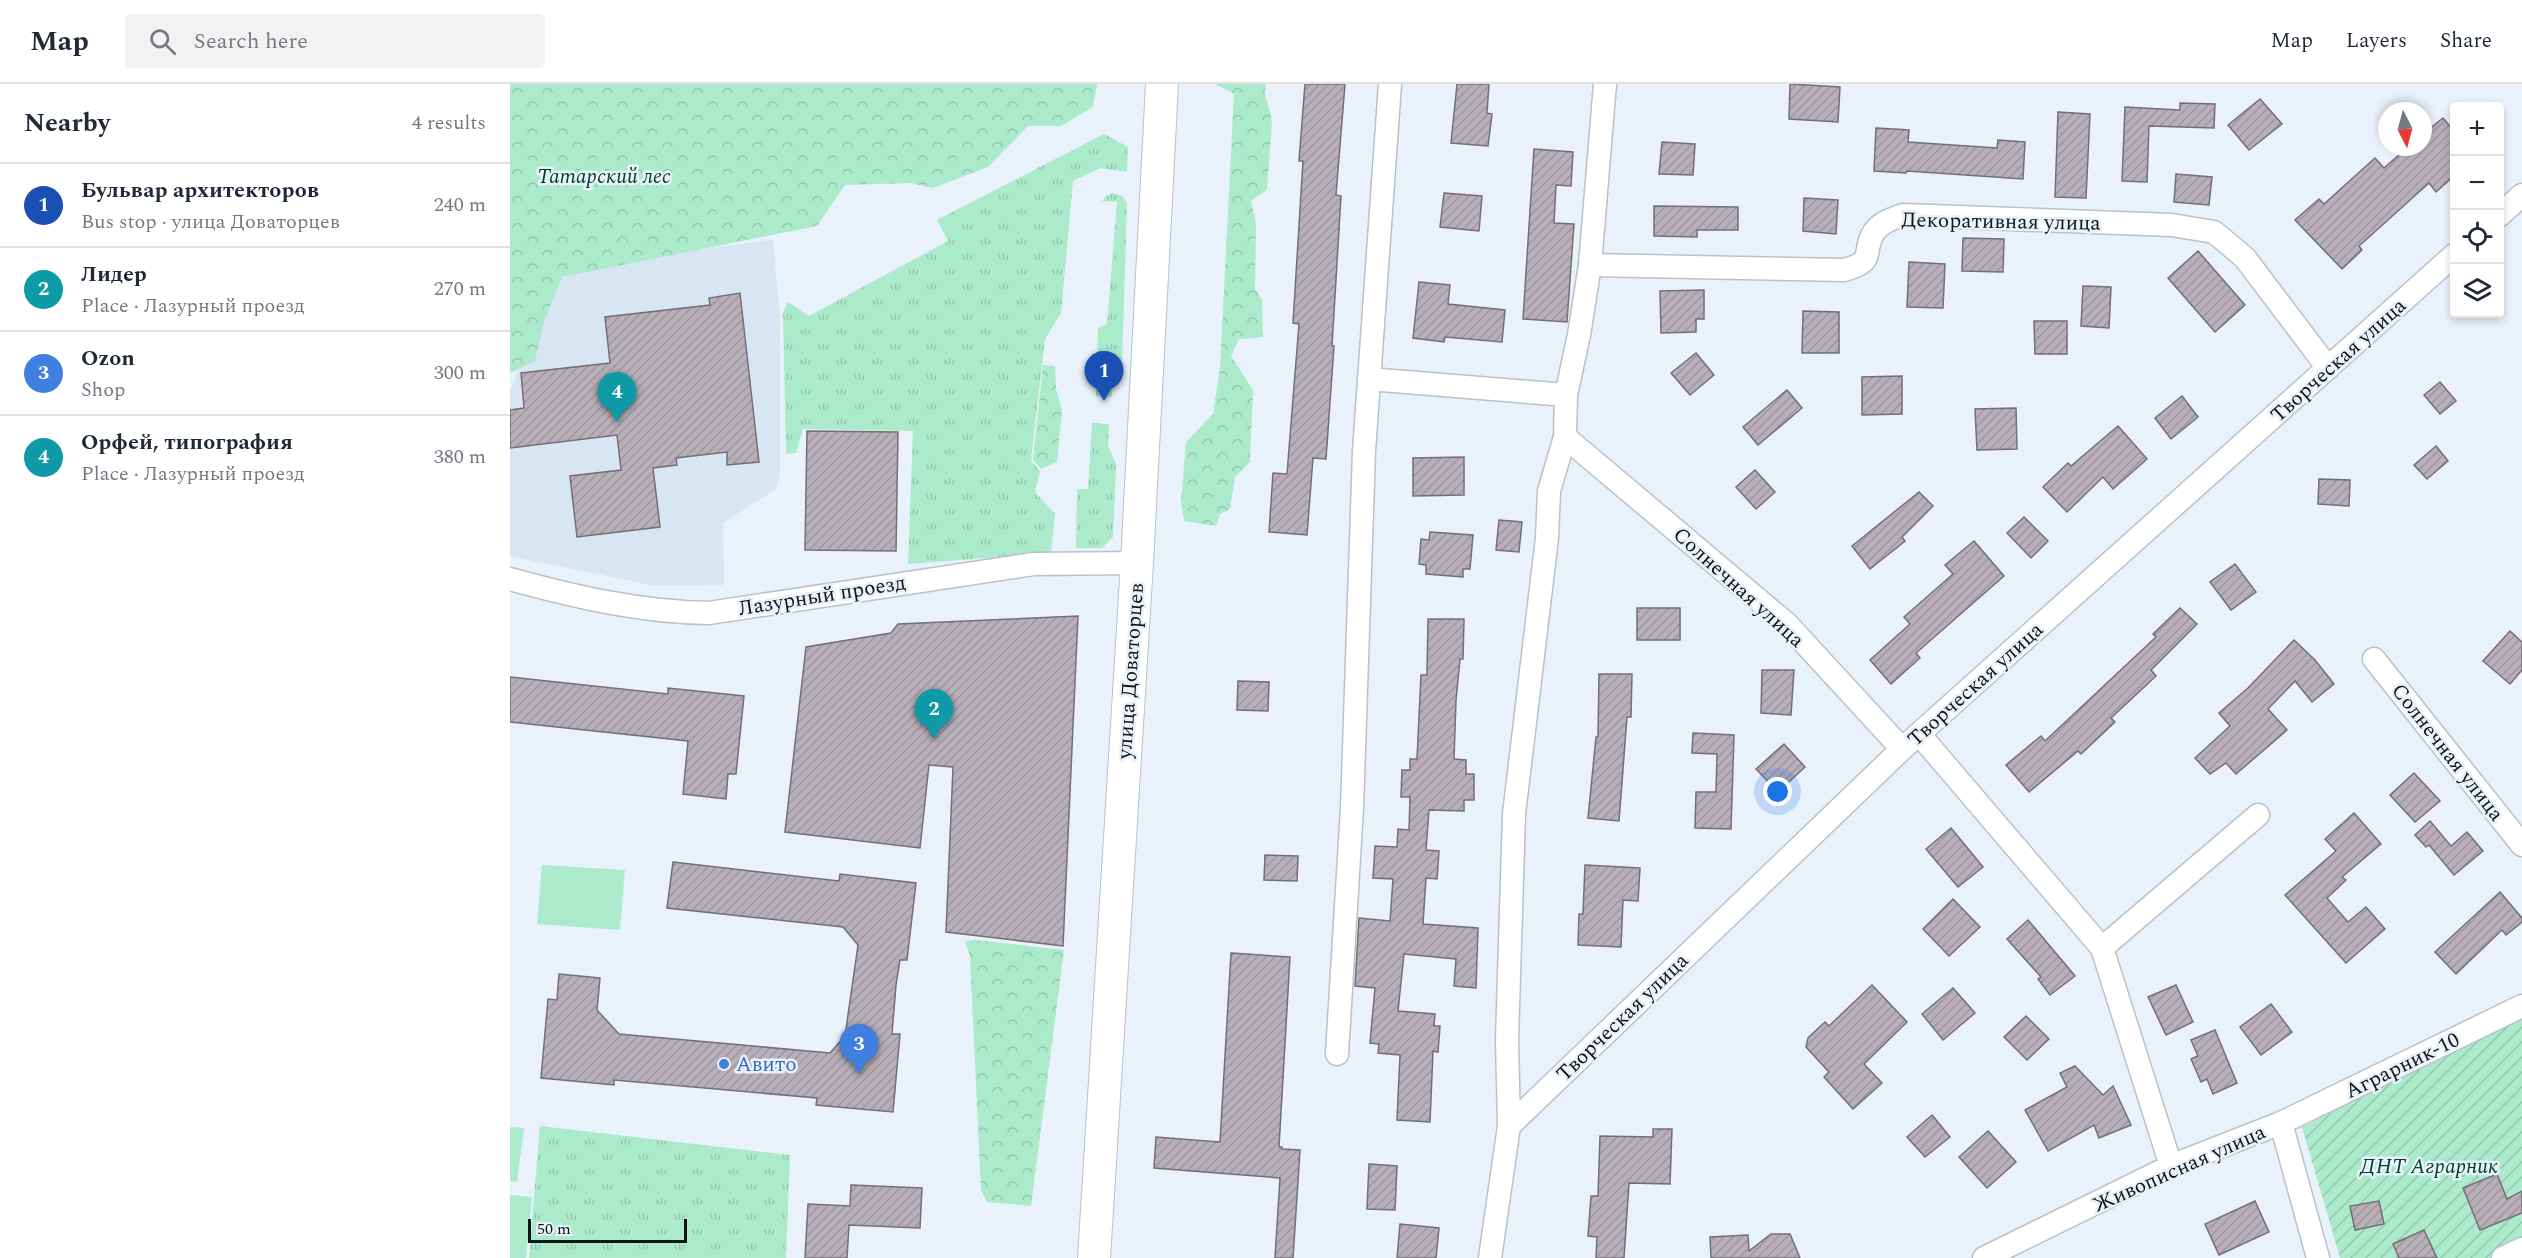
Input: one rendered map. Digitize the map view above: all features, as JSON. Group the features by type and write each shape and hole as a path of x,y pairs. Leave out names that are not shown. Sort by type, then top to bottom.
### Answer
{"main road":[{"name":"улица Доваторцев","path":"1094,1258 1137,563 1162,84"}],"street":[{"path":"1337,1054 1352,808 1360,548 1369,379 1390,84"},
{"path":"1490,1258 1509,1126 1507,1040 1514,814 1547,538 1549,491 1565,436 1566,395 1579,335 1590,265 1605,84"},
{"path":"2504,211 2522,195"},
{"name":"Декоративная улица","path":"1590,265 1844,270 1859,266 1868,256 1873,233 1886,221 1903,214 2172,225 2214,232 2245,258 2328,368"},
{"name":"Творческая улица","path":"1509,1126 1910,742 2450,259"},
{"path":"1369,379 1566,395"},
{"name":"Солнечная улица","path":"1565,436 1787,624 1910,742 2102,948 2171,1167"},
{"name":"Лазурный проезд","path":"510,579 611,604 665,612 709,613 1034,564 1137,563"},
{"name":"Солнечная улица","path":"2374,659 2522,845"},
{"path":"2102,948 2258,815"},
{"name":"Аграрник-10","path":"2282,1123 2522,1006"},
{"name":"Живописная улица","path":"1984,1258 2171,1167 2282,1123 2318,1258"},
{"path":"2504,1258 2522,1250"}],"shaded area":[{"path":"773,240 780,316 780,475 776,489 723,523 724,585 655,586 510,556 510,391 561,266"}],"green space":[{"name":"Татарский лес","path":"510,84 1097,84 1093,107 1061,126 1028,126 988,167 933,188 910,183 845,185 817,226 562,277 544,322 535,361 510,373"},
{"path":"1215,84 1266,84 1265,92 1272,122 1267,190 1251,201 1256,224 1255,289 1262,299 1263,337 1239,339 1231,356 1253,390 1250,462 1235,477 1230,509 1220,514 1216,526 1184,521 1181,501 1186,442 1213,414 1220,368 1234,94"},
{"path":"1104,134 1128,147 1127,172 1100,168 1073,181 1061,313 1045,339 1031,461 1040,471 1035,492 1055,514 1051,553 908,564 913,431 803,429 796,453 786,454 783,312 788,302 809,316 948,241 937,220"},
{"path":"1113,193 1122,196 1127,203 1122,365 1113,376 1112,397 1096,396 1098,328 1107,324 1117,202 1102,201"},
{"path":"1043,365 1055,366 1056,389 1062,410 1057,462 1041,469 1033,460"},
{"path":"1092,423 1109,424 1108,446 1116,464 1113,537 1102,548 1076,548 1077,489 1088,489"},
{"path":"542,865 625,870 620,930 537,924"},
{"path":"977,940 1064,950 1031,1206 987,1202 981,1190 970,957 965,941"},
{"name":"ДНТ Аграрник","path":"2522,1017 2522,1258 2340,1258 2302,1127"},
{"path":"540,1126 790,1155 786,1258 529,1258"},
{"path":"510,1127 524,1128 517,1182 510,1181"},
{"path":"510,1195 532,1197 526,1258 510,1258"}],"building":[{"path":"1305,84 1345,84 1336,195 1341,196 1326,459 1313,458 1307,535 1269,532 1273,473 1287,474 1299,324 1293,323 1303,161 1299,161"},
{"path":"1457,84 1489,84 1487,113 1492,114 1488,146 1451,143"},
{"path":"1790,84 1840,87 1838,122 1789,119"},
{"path":"2260,99 2282,124 2249,150 2228,125"},
{"path":"2180,103 2215,104 2214,128 2149,126 2147,182 2122,181 2125,107 2180,110"},
{"path":"2058,112 2090,114 2086,198 2055,197"},
{"path":"2443,118 2450,126 2450,180 2436,192 2429,183 2359,246 2362,250 2342,269 2295,220 2319,199 2324,204 2375,158 2384,168 2398,156 2432,156 2432,127"},
{"path":"1876,128 1909,130 1908,142 1997,148 1998,140 2025,142 2023,179 1874,171"},
{"path":"1662,142 1695,144 1693,175 1659,174"},
{"path":"1534,149 1573,152 1571,186 1556,185 1554,223 1574,224 1567,322 1523,319"},
{"path":"2176,174 2212,177 2209,205 2174,202"},
{"path":"1444,193 1482,196 1479,231 1440,227"},
{"path":"1804,198 1838,200 1836,234 1803,231"},
{"path":"1654,206 1738,207 1738,230 1697,230 1697,237 1654,236"},
{"path":"1963,238 2004,239 2003,272 1962,271"},
{"path":"2198,251 2245,305 2215,332 2168,278"},
{"path":"1909,262 1945,264 1943,308 1907,307"},
{"path":"1419,282 1450,285 1448,304 1505,310 1502,342 1445,337 1444,342 1413,338"},
{"path":"2083,286 2111,287 2109,328 2081,326"},
{"path":"1704,290 1704,319 1696,319 1696,332 1661,333 1660,291"},
{"path":"740,293 759,462 727,465 727,452 676,458 677,465 653,468 660,527 577,537 570,476 621,470 617,435 510,448 510,410 524,408 521,373 610,363 605,317 710,305 709,298"},
{"path":"1803,311 1839,312 1839,353 1802,353"},
{"path":"2034,321 2067,321 2067,354 2035,354"},
{"path":"1696,353 1714,375 1690,395 1671,373"},
{"path":"1902,376 1902,414 1862,415 1862,377"},
{"path":"2440,382 2456,401 2440,414 2424,395"},
{"path":"1787,390 1802,408 1758,445 1743,427"},
{"path":"2182,396 2198,417 2171,439 2155,418"},
{"path":"2016,408 2017,449 1977,450 1975,409"},
{"path":"2118,426 2147,459 2113,489 2103,477 2067,512 2043,487 2068,463 2071,466"},
{"path":"807,431 898,432 896,551 805,550"},
{"path":"2436,446 2448,461 2427,479 2414,465"},
{"path":"1464,457 1464,495 1413,496 1413,458"},
{"path":"1755,470 1775,492 1756,509 1736,487"},
{"path":"2319,479 2350,480 2349,506 2318,504"},
{"path":"1919,492 1933,506 1902,537 1905,541 1870,569 1852,546"},
{"path":"2024,517 2048,541 2031,558 2007,533"},
{"path":"1499,520 1522,522 1519,552 1496,550"},
{"path":"1430,532 1473,535 1470,569 1463,569 1463,577 1426,574 1426,565 1419,564 1421,539 1429,540"},
{"path":"1974,541 2004,576 1916,653 1920,658 1891,684 1870,660 1910,624 1904,617 1953,574 1945,565"},
{"path":"2235,564 2256,592 2231,610 2210,582"},
{"path":"1637,608 1680,608 1680,640 1637,640"},
{"path":"2180,608 2197,624 2151,670 2156,676 2111,718 2115,722 2081,754 2078,751 2029,792 2006,765 2041,736 2045,741 2156,637 2153,634"},
{"path":"1078,616 1063,946 946,932 953,767 929,765 920,848 785,832 806,647 891,633 898,624"},
{"path":"1428,619 1464,619 1463,659 1460,659 1456,700 1454,759 1466,760 1466,774 1474,774 1474,800 1464,800 1464,811 1429,810 1426,850 1439,851 1437,879 1426,878 1423,924 1478,928 1476,988 1454,986 1456,959 1404,954 1398,1011 1435,1014 1434,1026 1440,1026 1438,1052 1433,1051 1430,1122 1397,1120 1400,1055 1378,1053 1379,1044 1370,1043 1375,988 1355,986 1359,918 1390,921 1393,879 1373,878 1375,846 1397,847 1398,829 1409,830 1410,797 1401,797 1402,770 1410,770 1410,759 1417,759 1421,675 1427,675"},
{"path":"2510,631 2522,642 2522,670 2510,684 2483,661"},
{"path":"2294,640 2315,660 2334,684 2312,702 2295,681 2268,709 2287,730 2236,774 2226,763 2210,774 2195,758 2230,726 2219,713 2248,688"},
{"path":"1762,670 1794,670 1791,715 1761,713"},
{"path":"1599,674 1632,674 1631,717 1627,717 1619,821 1588,818 1596,737 1598,737"},
{"path":"510,677 668,694 668,688 744,696 736,774 728,774 726,799 683,794 688,741 510,722"},
{"path":"1238,681 1269,682 1268,711 1237,710"},
{"path":"1693,733 1734,735 1731,829 1695,828 1696,792 1716,792 1717,754 1692,753"},
{"path":"1784,744 1805,767 1778,792 1756,769"},
{"path":"2414,773 2440,801 2415,822 2390,795"},
{"path":"2354,813 2381,844 2342,877 2346,880 2327,898 2348,922 2366,907 2385,929 2346,963 2285,895 2336,851 2325,839"},
{"path":"2430,821 2451,846 2467,832 2483,851 2454,875 2429,845 2426,847 2415,835"},
{"path":"1951,828 1983,867 1958,887 1926,849"},
{"path":"1265,855 1298,856 1297,881 1264,880"},
{"path":"673,862 839,881 840,874 916,883 907,960 900,960 896,985 892,1034 900,1034 893,1112 816,1105 817,1098 614,1080 614,1085 541,1078 548,999 557,1000 559,974 600,978 597,1010 619,1034 830,1053 845,1036 858,945 843,927 667,908"},
{"path":"1585,865 1640,868 1638,901 1623,900 1621,947 1578,945 1579,914 1583,914"},
{"path":"2500,892 2522,918 2522,922 2506,935 2502,930 2456,974 2435,952"},
{"path":"1953,899 1980,927 1949,956 1923,929"},
{"path":"2028,920 2075,976 2050,995 2038,979 2041,977 2007,939"},
{"path":"1231,953 1290,957 1279,1147 1300,1150 1293,1258 1275,1258 1280,1178 1154,1168 1156,1137 1220,1142"},
{"path":"1872,985 1907,1022 1864,1064 1882,1083 1853,1109 1824,1077 1829,1072 1806,1047 1808,1038 1825,1022 1829,1026"},
{"path":"2176,985 2193,1022 2166,1035 2148,997"},
{"path":"1953,988 1975,1013 1943,1040 1922,1014"},
{"path":"2271,1004 2292,1032 2261,1055 2240,1027"},
{"path":"2026,1016 2049,1039 2027,1060 2004,1037"},
{"path":"2215,1030 2237,1083 2213,1094 2207,1079 2201,1082 2191,1059 2198,1056 2191,1040"},
{"path":"2075,1066 2103,1095 2113,1086 2131,1125 2099,1138 2094,1125 2048,1151 2025,1110 2067,1087 2060,1073"},
{"path":"1932,1115 1950,1137 1925,1157 1907,1137"},
{"path":"1653,1129 1672,1129 1670,1184 1629,1183 1624,1258 1596,1258 1597,1237 1588,1236 1591,1196 1598,1196 1600,1136 1653,1137"},
{"path":"1988,1131 2016,1162 1987,1188 1959,1157"},
{"path":"1369,1164 1397,1166 1395,1210 1367,1209"},
{"path":"2497,1174 2507,1199 2522,1191 2522,1213 2480,1230 2463,1188"},
{"path":"851,1185 922,1188 920,1228 849,1225 847,1258 805,1258 808,1204 850,1206"},
{"path":"2255,1201 2269,1232 2219,1255 2205,1224"},
{"path":"2379,1201 2384,1224 2355,1230 2350,1206"},
{"path":"1400,1224 1439,1228 1436,1258 1397,1258"},
{"path":"2424,1230 2437,1258 2399,1258 2393,1244"},
{"path":"1771,1234 1790,1234 1800,1258 1711,1258 1710,1237 1748,1235 1749,1251"}],"place":[{"name":"Бульвар архитекторов","path":"1104,401"},
{"name":"Орфей, типография","path":"617,422"},
{"name":"Лидер","path":"934,739"},
{"name":"Авито","path":"724,1064"},
{"name":"Ozon","path":"859,1074"}]}
